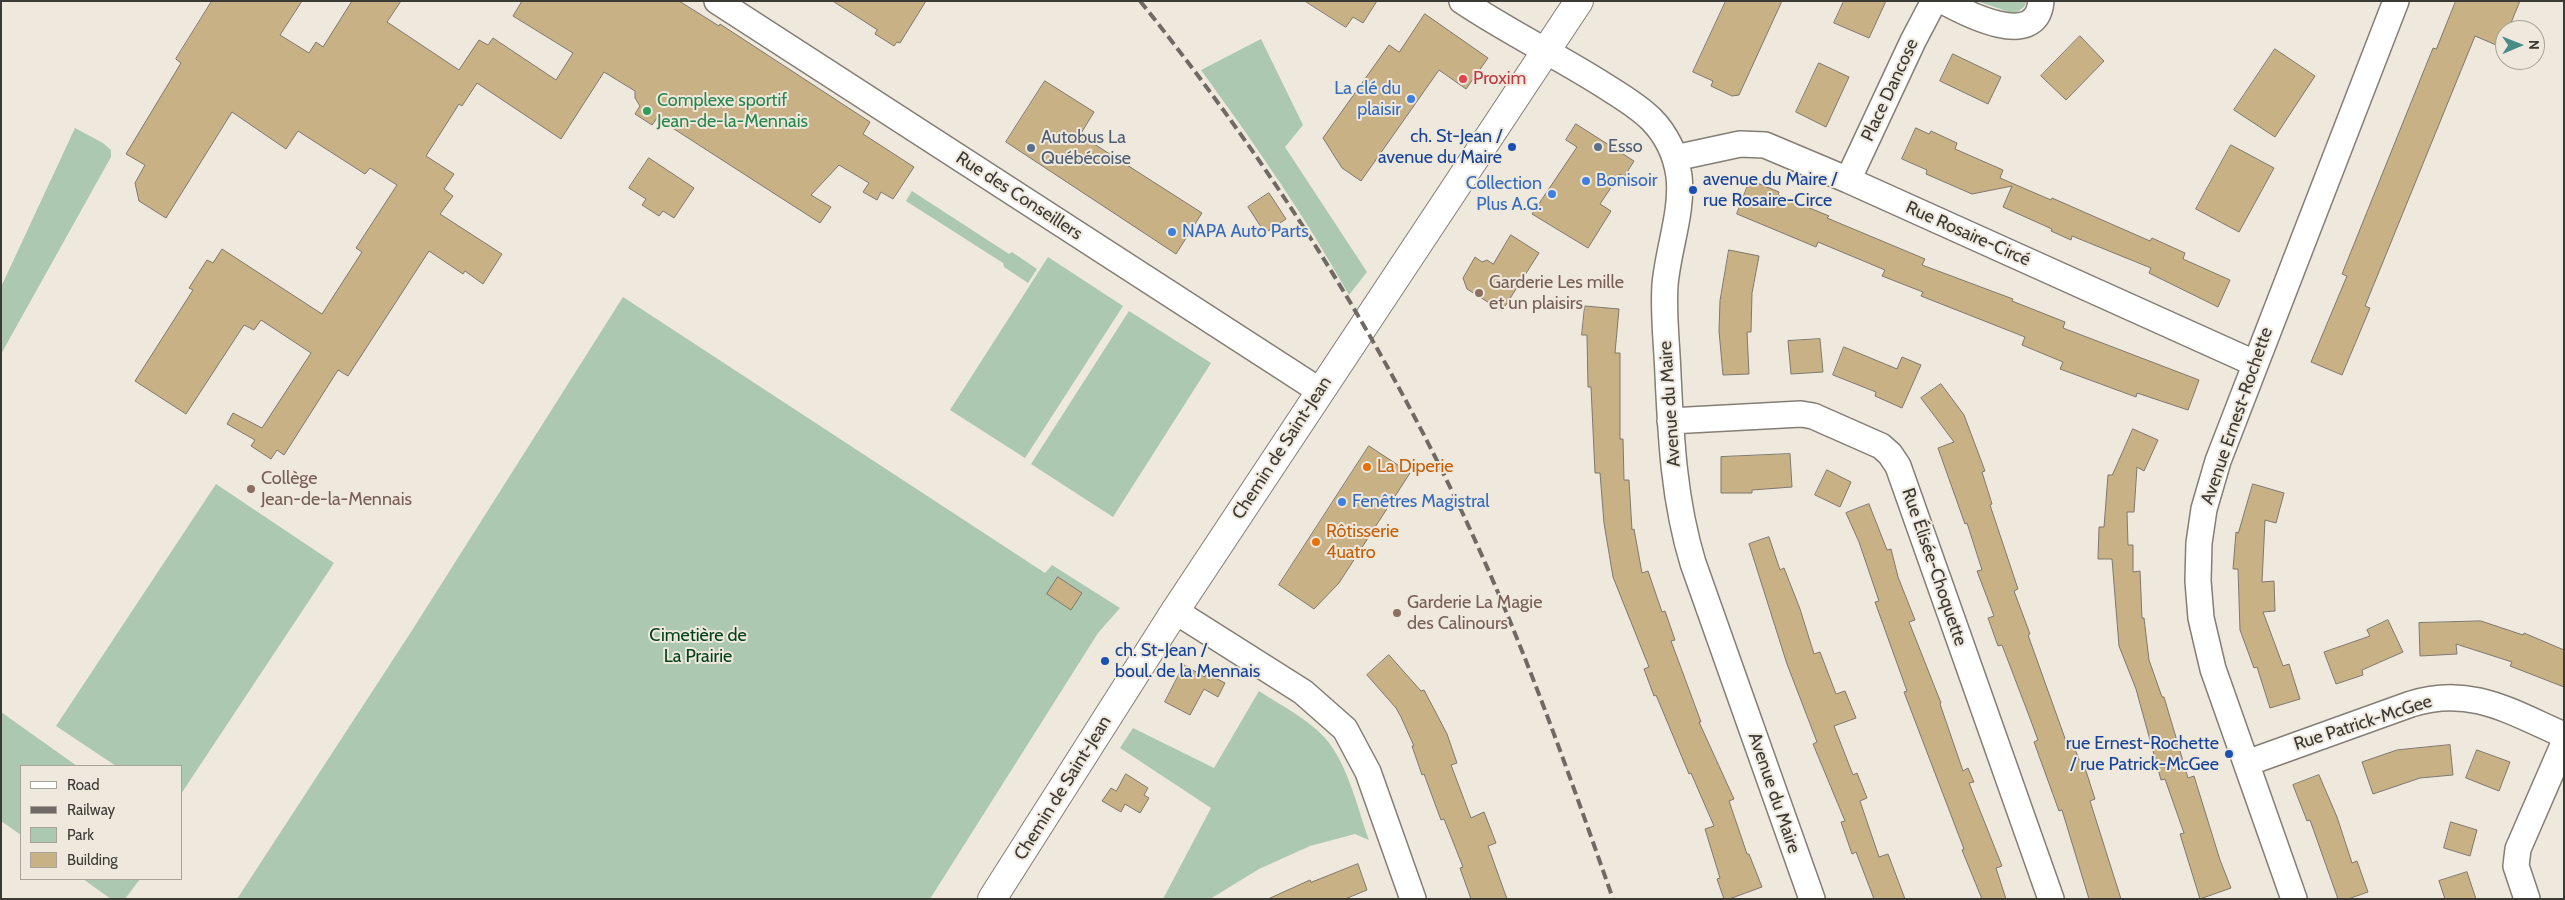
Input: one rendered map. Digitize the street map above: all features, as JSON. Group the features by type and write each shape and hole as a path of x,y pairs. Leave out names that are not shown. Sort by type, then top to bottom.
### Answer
{"main road":[{"name":"Chemin de Saint-Jean","path":"992,899 1175,610 1579,1"}],"street":[{"name":"Rue des Conseillers","path":"717,1 1320,391"},
{"name":"Avenue du Maire","path":"1462,1 1512,33 1574,66 1648,116 1661,130 1675,158 1679,191 1665,295 1670,422 1678,504 1686,540 1812,899"},
{"name":"Place Dancose","path":"1848,180 1913,41 1934,1"},
{"path":"1943,1 1986,20 2012,27 2030,22 2036,16 2041,1"},
{"name":"Avenue Ernest-Rochette","path":"2294,899 2209,654 2201,618 2198,572 2199,543 2208,493 2254,362 2396,1"},
{"name":"Rue Rosaire-Circé","path":"1675,158 1740,144 1754,144 1786,153 2254,362"},
{"name":"Rue Élisée-Choquette","path":"1670,422 1808,415 1881,446 1890,454 1898,466 2051,899"},
{"path":"1175,610 1302,692 1345,729 1368,772 1413,899"},
{"name":"Rue Patrick-McGee","path":"2247,763 2411,704 2439,698 2465,698 2488,702 2564,735"},
{"path":"2527,899 2516,866 2518,849 2564,743"}],"green space":[{"path":"1977,1 2027,1 2024,7 2015,14"},
{"path":"1261,39 1303,125 1285,147 1367,272 1349,295 1315,237 1278,180 1201,70"},
{"path":"75,128 103,143 111,150 111,157 1,354 1,287"},
{"path":"912,191 1009,254 1012,252 1037,269 1028,283 1004,267 1003,263 906,201"},
{"path":"1048,257 1123,306 1025,458 950,410"},
{"name":"Cimetière de La Prairie","path":"623,297 1045,573 1052,565 1120,608 1098,633 930,899 237,899 411,632"},
{"path":"1129,311 1211,363 1113,517 1031,464"},
{"path":"216,484 334,563 182,792 182,765 114,765 56,726"},
{"path":"1259,691 1310,724 1333,748 1346,773 1369,840 1355,834 1310,846 1259,869 1210,899 1163,899 1211,808 1120,748 1133,728 1214,768"},
{"path":"1,712 76,765 20,765 20,834 1,821"},
{"path":"84,880 139,880 125,899 111,899"}],"building":[{"path":"212,1 302,1 280,35 309,53 316,42 323,47 352,1 401,1 387,22 459,70 479,40 488,45 493,38 556,80 573,53 513,16 522,1 679,1 719,26 720,24 870,122 863,134 914,167 893,199 881,192 877,200 863,192 869,183 839,165 811,195 831,207 820,223 657,118 652,125 635,114 640,106 635,98 635,91 604,72 561,139 477,83 462,106 459,104 426,156 454,174 444,189 453,196 440,214 502,254 483,284 465,271 463,274 429,251 348,376 338,370 284,455 277,450 271,459 251,446 255,440 227,424 233,413 262,428 311,353 261,320 254,330 244,325 186,414 135,381 193,290 189,288 207,260 213,263 222,249 322,314 362,252 356,248 397,185 370,168 365,174 298,131 286,149 232,112 166,218 139,201 135,183 145,165 126,154 181,63 176,59"},
{"path":"833,1 926,1 900,43 897,42 894,46 875,34 877,30"},
{"path":"1305,1 1377,1 1363,23 1353,17 1346,27"},
{"path":"1726,1 1782,1 1739,95 1732,96 1711,86 1713,81 1693,72"},
{"path":"1844,1 1886,1 1869,38 1834,23"},
{"path":"2456,1 2520,1 2512,20 2495,20 2495,44 2475,36 2365,306 2370,308 2342,375 2311,362 2347,276 2342,274 2433,48 2436,49"},
{"path":"1425,14 1488,58 1466,89 1439,70 1361,181 1342,168 1323,138 1389,45 1399,52"},
{"path":"2080,36 2104,61 2066,100 2041,76"},
{"path":"2275,49 2315,76 2275,137 2234,110"},
{"path":"1953,54 2001,77 1988,104 1940,81"},
{"path":"1819,63 1849,77 1826,127 1796,112"},
{"path":"1045,81 1094,112 1080,135 1202,213 1176,254 1006,142"},
{"path":"1576,124 1634,161 1624,177 1620,174 1600,204 1611,211 1588,248 1532,214 1577,147 1566,140"},
{"path":"1916,128 1929,134 1931,131 1957,143 1955,149 2003,170 2000,178 2051,200 2052,198 2150,241 2152,238 2185,253 2183,259 2230,280 2218,307 2149,273 2151,268 2072,236 2071,240 2051,231 2052,229 2003,207 2012,186 1972,194 1926,174 1927,170 1902,159"},
{"path":"2231,145 2274,168 2239,232 2196,209"},
{"path":"649,158 694,188 674,218 663,211 659,216 642,205 646,199 629,188"},
{"path":"1750,180 1779,192 1778,195 1829,216 1827,218 1925,259 1922,265 2013,299 2012,301 2065,322 2063,328 2199,380 2188,410 2137,393 2136,397 2060,369 2063,362 2022,345 2025,337 1921,296 1923,292 1882,276 1885,270 1818,242 1816,247 1737,214"},
{"path":"1269,193 1286,219 1265,233 1248,207"},
{"path":"1511,235 1539,253 1502,311 1467,289 1463,278 1475,257 1482,262 1487,260 1493,264"},
{"path":"1729,250 1759,256 1752,293 1751,332 1747,332 1749,374 1723,375 1719,331 1720,301"},
{"path":"1585,306 1619,309 1615,353 1620,353 1620,439 1623,439 1624,480 1629,480 1632,530 1634,529 1642,573 1648,571 1662,612 1665,611 1675,640 1671,641 1701,722 1699,722 1734,799 1729,801 1747,854 1749,854 1762,887 1729,899 1724,899 1717,879 1720,878 1705,829 1714,826 1691,773 1689,774 1656,695 1654,696 1644,669 1649,667 1613,577 1604,523 1600,473 1595,473 1591,387 1588,387 1587,335 1582,335"},
{"path":"1820,339 1823,372 1791,374 1788,341"},
{"path":"1844,347 1897,369 1902,357 1921,365 1902,408 1875,396 1876,392 1833,375"},
{"path":"1941,384 1964,415 1985,471 1982,472 1992,504 1990,505 2018,589 2014,591 2067,744 2072,742 2083,769 2085,768 2095,799 2090,801 2121,899 2089,899 2062,810 2059,811 2034,742 2038,740 2002,645 1998,646 1988,618 1994,616 1977,571 1982,570 1967,523 1965,524 1938,448 1954,442 1921,398"},
{"path":"2133,429 2158,440 2144,471 2137,467 2134,512 2127,512 2128,545 2133,545 2133,572 2140,571 2142,618 2144,618 2149,660 2162,697 2164,697 2188,778 2194,776 2220,860 2231,888 2200,899 2180,834 2184,833 2165,779 2161,780 2136,689 2119,646 2112,559 2098,559 2099,527 2104,527 2108,475 2112,475"},
{"path":"1369,446 1410,473 1339,583 1314,609 1279,585"},
{"path":"1790,454 1792,487 1752,490 1752,493 1721,493 1721,457"},
{"path":"1827,470 1851,482 1840,507 1815,495"},
{"path":"2253,484 2284,493 2276,523 2265,520 2262,582 2274,581 2275,611 2263,612 2283,666 2289,664 2300,699 2270,708 2257,667 2254,668 2240,630 2238,569 2233,569 2236,532 2238,533"},
{"path":"1869,504 1887,550 1891,549 1898,577 1915,620 1909,622 1941,703 1963,771 1968,768 1974,782 1969,783 2002,866 1996,868 2006,899 1982,899 1904,692 1907,691 1875,602 1879,601 1859,542 1846,513"},
{"path":"1769,537 1780,570 1784,568 1800,609 1814,654 1820,652 1836,694 1845,691 1856,718 1834,726 1853,775 1857,773 1867,798 1860,801 1879,857 1888,854 1905,899 1874,899 1856,852 1852,854 1841,822 1845,821 1813,744 1817,742 1787,664 1749,544"},
{"path":"1058,577 1082,593 1071,610 1047,594"},
{"path":"2388,620 2403,652 2362,670 2363,675 2336,684 2324,652 2370,636 2367,630"},
{"path":"2481,621 2523,635 2524,633 2564,650 2564,687 2510,666 2512,662 2456,644 2457,654 2420,656 2419,623"},
{"path":"1389,655 1421,691 1424,690 1447,734 1457,763 1451,765 1471,818 1484,812 1496,843 1488,846 1507,899 1471,899 1460,868 1463,867 1444,819 1441,820 1424,774 1422,775 1412,746 1414,746 1401,717 1396,708 1367,675"},
{"path":"1184,665 1205,677 1206,673 1225,683 1218,697 1204,689 1190,715 1165,702"},
{"path":"2450,745 2453,775 2420,778 2373,794 2362,762 2397,750"},
{"path":"2477,750 2510,762 2499,791 2466,778"},
{"path":"1126,774 1148,788 1144,795 1149,798 1140,813 1125,804 1121,812 1102,801 1111,788 1116,791"},
{"path":"2319,775 2337,817 2352,863 2357,861 2368,892 2348,899 2338,899 2310,820 2307,821 2293,785"},
{"path":"2451,822 2477,830 2470,856 2444,848"},
{"path":"1358,864 1367,890 1345,899 1268,899 1310,880 1311,882"},
{"path":"2467,872 2476,899 2445,899 2439,881"}],"railway":[{"path":"1140,1 1187,61 1275,184 1316,247 1393,377 1484,559 1524,655 1561,752 1613,899"}],"place":[{"name":"Proxim","path":"1463,79"},
{"name":"La clé du plaisir","path":"1411,99"},
{"name":"Complexe sportif Jean-de-la-Mennais","path":"647,111"},
{"name":"ch. St-Jean / avenue du Maire","path":"1512,147"},
{"name":"Esso","path":"1598,147"},
{"name":"Autobus La Québécoise","path":"1031,148"},
{"name":"Bonisoir","path":"1586,181"},
{"name":"avenue du Maire / rue Rosaire-Circe","path":"1693,190"},
{"name":"Collection Plus A.G.","path":"1552,194"},
{"name":"NAPA Auto Parts","path":"1172,232"},
{"name":"Garderie Les mille et un plaisirs","path":"1479,293"},
{"name":"La Diperie","path":"1367,467"},
{"name":"Collège Jean-de-la-Mennais","path":"251,489"},
{"name":"Fenêtres Magistral","path":"1342,502"},
{"name":"Rôtisserie 4uatro","path":"1316,542"},
{"name":"Garderie La Magie des Calinours","path":"1397,613"},
{"name":"ch. St-Jean / boul. de la Mennais","path":"1105,661"},
{"name":"rue Ernest-Rochette / rue Patrick-McGee","path":"2229,754"}]}
